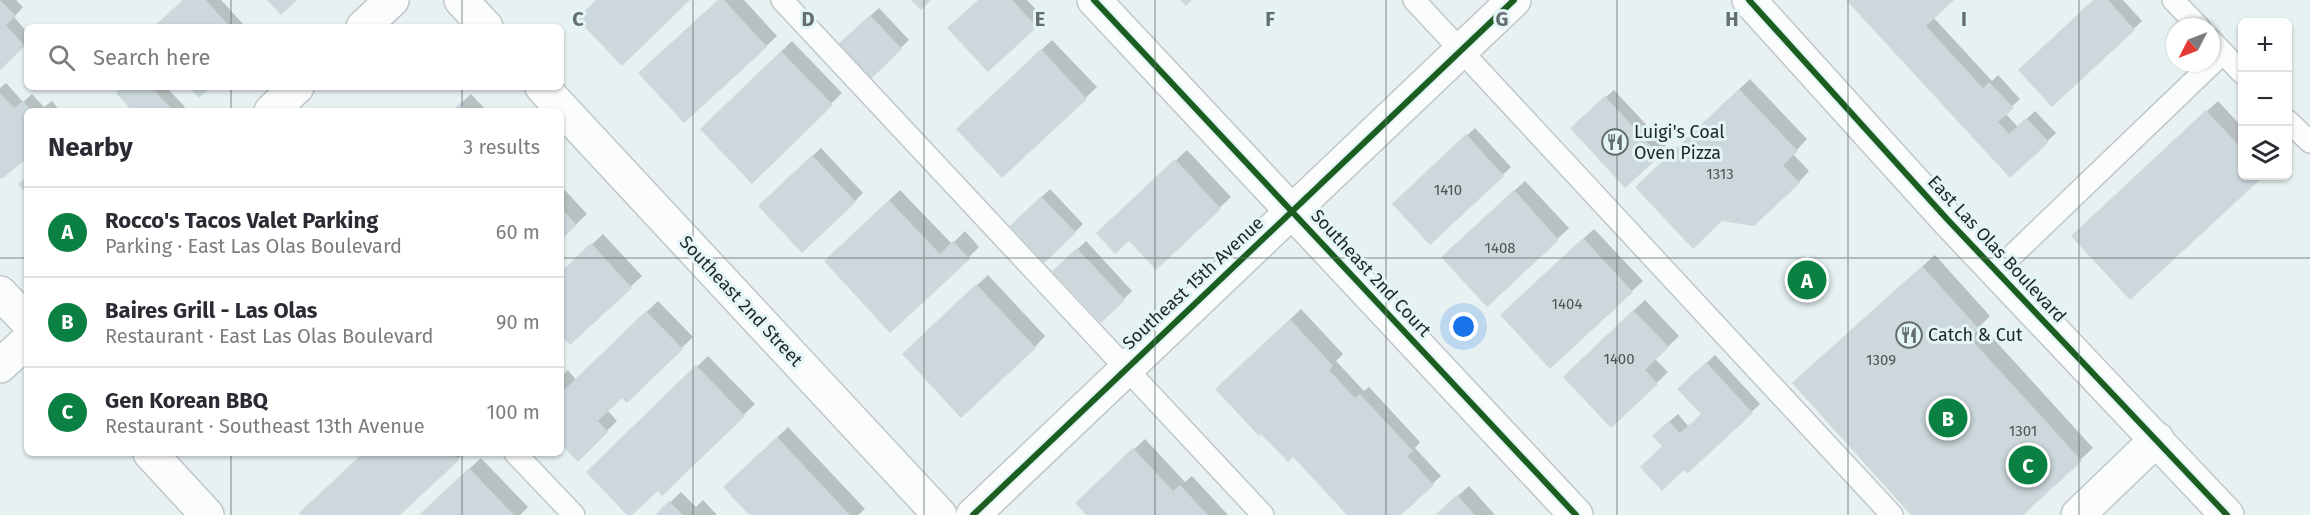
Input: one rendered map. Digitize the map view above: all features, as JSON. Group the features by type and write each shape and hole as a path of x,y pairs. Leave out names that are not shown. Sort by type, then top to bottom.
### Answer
{"street":[{"path":"366,24 392,0"},
{"path":"461,0 483,24"},
{"name":"Southeast 2nd Court","path":"1094,0 1576,515"},
{"name":"Southeast 15th Avenue","path":"974,515 1125,368 1514,0"},
{"name":"East Las Olas Boulevard","path":"1749,0 1947,219 2227,515"},
{"path":"274,108 294,90"},
{"name":"Southeast 2nd Street","path":"545,90 562,108"},
{"name":"Southeast 2nd Street","path":"564,111 940,515"},
{"path":"0,293 24,318"},
{"path":"0,366 24,344"},
{"path":"2078,515 2157,440"},
{"path":"153,456 207,515"}],"lane":[{"path":"782,0 1263,515"},
{"path":"1414,0 1892,515"},
{"path":"2173,0 2190,18"},
{"path":"2220,49 2241,72"},
{"path":"1996,271 2191,72"},
{"path":"2292,125 2310,142"},
{"path":"518,456 574,515"}],"building":[{"path":"0,0 16,16 6,25 24,47 0,70"},
{"path":"183,0 206,0 227,24 156,24"},
{"path":"267,0 297,0 281,15"},
{"path":"596,0 690,0 622,66 577,19"},
{"path":"718,0 724,0 767,47 684,123 638,73"},
{"path":"911,0 931,0 921,10"},
{"path":"978,0 1012,0 1037,27 988,72 947,28"},
{"path":"1180,0 1192,0 1186,6"},
{"path":"1846,0 1954,0 1926,26 1983,88 1989,82 2014,108 1998,122 2009,134 2026,118 2049,142 2010,178"},
{"path":"2093,0 2108,0 2135,30 2052,107 2018,70"},
{"path":"870,15 902,49 869,81 836,46"},
{"path":"1041,49 1087,99 1002,178 956,129"},
{"path":"781,51 833,105 752,184 700,129"},
{"path":"1739,89 1798,151 1783,165 1800,183 1754,226 1722,221 1693,249 1635,187"},
{"path":"119,90 154,90 171,108 128,108 116,93"},
{"path":"192,90 208,90 199,98"},
{"path":"0,93 14,108 23,101 29,108 24,108 24,161 2,179 0,177"},
{"name":"Luigi's Coal Oven Pizza","path":"1605,96 1660,156 1625,188 1570,128"},
{"path":"460,103 464,108 454,108"},
{"path":"2206,110 2238,145 2238,180 2260,180 2130,300 2071,236"},
{"path":"1466,134 1504,176 1430,245 1392,204"},
{"path":"812,155 856,202 802,253 758,206"},
{"path":"1175,159 1221,209 1156,270 1129,241 1115,254 1096,233"},
{"path":"24,179 24,191 18,184"},
{"path":"1514,190 1559,240 1487,307 1441,257"},
{"path":"1041,196 1076,233 1044,263 1010,226"},
{"path":"889,200 940,254 953,241 970,259 890,333 824,261"},
{"path":"564,211 577,225 564,237"},
{"path":"1583,238 1633,292 1550,369 1500,315"},
{"path":"591,243 632,288 570,345 564,338 564,269"},
{"path":"1077,248 1125,300 1101,323 1052,271"},
{"path":"1922,266 1979,329 1970,338 2082,461 2023,515 1911,515 1792,383"},
{"path":"976,284 1036,348 961,418 902,354"},
{"path":"1633,310 1669,347 1645,370 1658,384 1611,428 1563,377"},
{"path":"646,311 683,349 627,403 622,398 598,421 608,432 578,462 564,447 565,389"},
{"path":"1290,319 1333,366 1329,370 1355,398 1360,394 1413,451 1407,456 1434,485 1401,515 1347,515 1293,457 1288,462 1261,434 1259,436 1215,389"},
{"path":"1706,362 1753,413 1687,474 1684,470 1662,491 1640,467 1662,446 1652,436 1669,421 1680,433 1701,414 1677,389"},
{"path":"696,365 745,416 662,496 658,491 632,515 627,515 586,472"},
{"path":"777,437 850,515 749,515 723,487"},
{"path":"1133,448 1173,491 1180,485 1208,515 1086,515 1075,503"},
{"path":"360,456 456,456 459,460 400,515 300,515 299,513"},
{"path":"469,468 514,515 419,515"},
{"path":"1457,495 1475,515 1435,515"},
{"path":"669,501 683,515 655,515"}],"cycle path":[{"path":"1094,0 1576,515"},
{"path":"973,515 1514,0"},
{"path":"1749,0 1947,219 2227,515"}],"place":[{"name":"Luigi's Coal Oven Pizza","path":"1615,142"},
{"name":"Rocco's Tacos Valet Parking","path":"1807,280"},
{"name":"Catch & Cut","path":"1909,335"},
{"name":"Baires Grill - Las Olas","path":"1948,418"},
{"name":"Gen Korean BBQ","path":"2028,465"}]}
